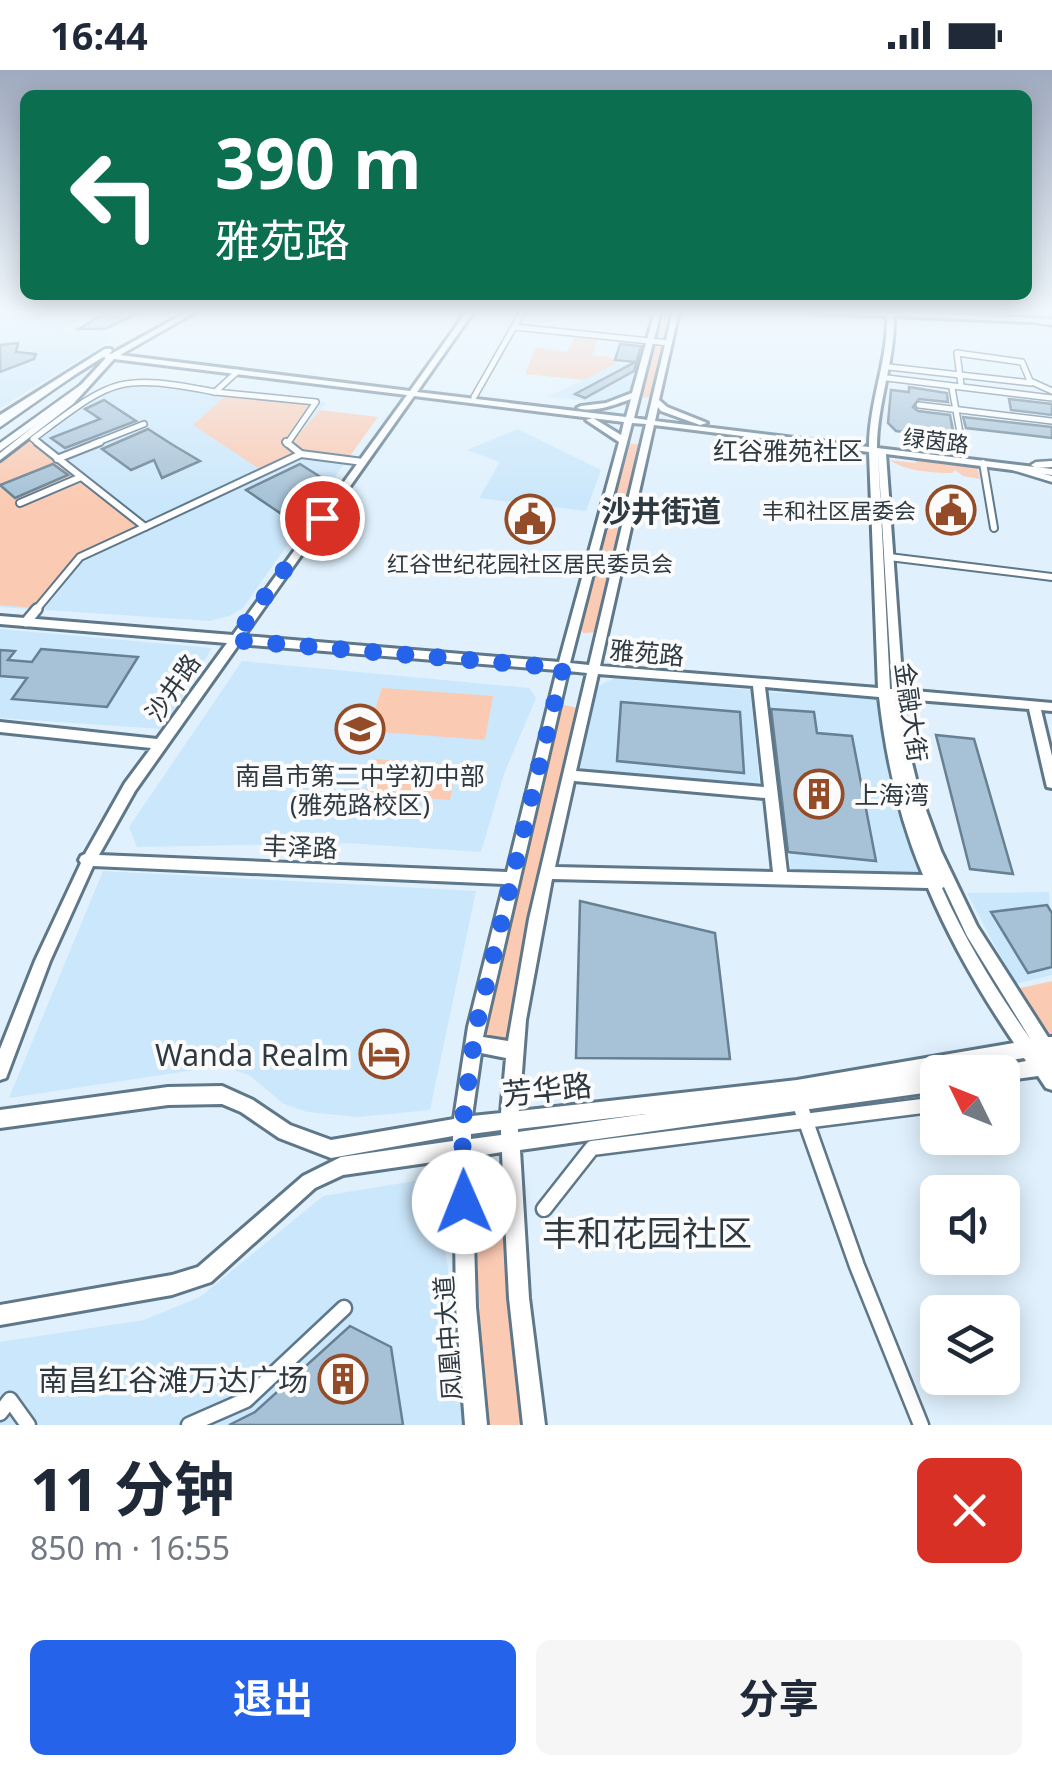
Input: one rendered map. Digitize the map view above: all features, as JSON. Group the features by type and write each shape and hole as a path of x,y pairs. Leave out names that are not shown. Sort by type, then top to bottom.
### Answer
{"highway":[{"path":"0,421 70,374"},
{"path":"0,448 82,386"}],"main road":[{"path":"1036,464 1052,470"},
{"path":"1012,467 1052,470"}],"street":[{"path":"0,421 70,374"},
{"path":"0,457 70,402 92,374"},
{"path":"215,392 235,374"},
{"name":"绿茵路","path":"255,374 571,411"},
{"name":"绿茵路","path":"272,374 878,451 1036,464"},
{"name":"沙井路","path":"0,1072 38,965 86,860 233,640 427,374"},
{"path":"474,397 487,374"},
{"name":"凤凰中大道","path":"476,1425 462,1152 474,1044 563,668 641,374"},
{"path":"534,1425 519,1298 510,1145 516,1051 547,873 662,374"},
{"name":"金融大街","path":"886,374 878,451 898,779 971,958 1046,1059"},
{"name":"金融大街","path":"888,374 878,451 889,557 891,695"},
{"path":"953,374 1034,383 1052,394"},
{"path":"982,374 987,390"},
{"path":"1029,374 1034,383"},
{"path":"960,375 961,386"},
{"path":"887,378 1052,394"},
{"path":"145,527 33,439 102,389 120,382 146,380 215,392 316,402 285,444 301,454 363,462"},
{"path":"952,388 964,456"},
{"path":"571,411 606,405 636,394"},
{"path":"656,401 664,410 709,427"},
{"path":"919,405 1052,422"},
{"path":"76,408 85,414"},
{"path":"571,411 605,426 624,440"},
{"path":"58,459 144,424"},
{"path":"647,441 709,427"},
{"name":"绿茵路","path":"709,427 1012,467"},
{"path":"26,622 80,557 301,454"},
{"path":"984,463 994,528"},
{"path":"20,503 81,478"},
{"path":"889,557 1052,578"},
{"name":"雅苑路","path":"0,620 1052,707"},
{"path":"759,684 781,878"},
{"path":"1034,706 1052,783"},
{"path":"0,727 160,744"},
{"path":"570,776 772,794"},
{"name":"丰泽路","path":"86,860 512,878"},
{"path":"547,873 942,882"},
{"path":"474,1044 516,1051"},
{"path":"1020,1067 1046,1059"},
{"name":"芳华路","path":"0,1118 168,1096 222,1096 247,1106 285,1132 331,1149 462,1126 1046,1059"},
{"name":"芳华路","path":"0,1315 172,1285 204,1275 310,1182 341,1166 802,1111 920,1086"},
{"path":"544,1209 592,1148 802,1111 920,1105"},
{"path":"802,1111 921,1425"},
{"path":"464,1202 513,1189"},
{"path":"188,1425 246,1400 344,1308"},
{"path":"0,1413 10,1400 28,1425"}],"shaded area":[{"path":"0,374 55,374 0,408"},
{"path":"527,374 595,374 584,380"},
{"path":"594,374 636,374 629,394 619,399 601,402 548,397"},
{"path":"646,374 658,374 653,398 640,397"},
{"path":"146,380 326,403 291,443 347,460 243,608 229,616 210,621 0,607 0,459 90,393 120,382"},
{"path":"226,395 311,402 282,444 293,452 291,455 261,470 193,425"},
{"path":"320,410 378,417 347,460 307,454 291,443"},
{"path":"518,429 601,470 586,511 479,498 500,462 467,450"},
{"path":"29,438 140,527 83,553 34,608 0,605 0,460"},
{"path":"628,443 642,445 625,514 614,516 610,511"},
{"path":"913,457 977,466 980,479 955,470 944,473 911,469 889,460 916,463"},
{"path":"611,524 622,531 598,632 583,633 606,527"},
{"path":"0,629 212,648 162,729 0,718"},
{"name":"南昌市第二中学初中部 (雅苑路校区)","path":"242,661 529,688 536,698 504,774 481,852 346,843 137,847 129,827"},
{"path":"617,677 750,690 760,786 580,770 596,687"},
{"path":"382,688 493,696 485,740 368,731"},
{"path":"767,692 878,698 889,778 920,872 791,869"},
{"path":"563,705 579,708 512,1036 506,1042 487,1040 484,1037 493,975"},
{"path":"374,759 457,765 450,800 365,794"},
{"path":"103,871 476,891 430,1110 358,1117 307,1112 284,1104 249,1075 221,1066 9,1098"},
{"path":"1049,892 1052,975 1015,984 967,893"},
{"path":"1052,981 1052,1038 1049,1039 1016,989"},
{"path":"433,1178 474,1425 0,1425 0,1342 144,1320 200,1297 323,1196"},
{"path":"504,1225 524,1425 486,1425 475,1228"}],"building":[{"path":"612,374 628,374 585,398 575,394"},
{"path":"909,387 947,393 948,402 919,399 913,407 950,415 955,441 944,439 944,446 913,442 913,433 896,431 888,423 891,390 909,392"},
{"path":"1009,399 1052,404 1052,415 1011,410"},
{"path":"104,400 136,421 65,448 51,438 100,419 85,409"},
{"path":"963,417 1052,427 1052,438 966,428"},
{"path":"148,429 200,461 162,478 154,460 131,470 102,449"},
{"path":"53,464 68,475 15,498 0,485"},
{"path":"300,464 330,483 313,491 318,494 280,513 246,490"},
{"path":"41,649 138,657 107,707 12,699 27,678 0,676 0,650 15,651 8,660 32,662"},
{"path":"621,702 740,712 744,773 617,761"},
{"name":"上海湾","path":"771,709 814,712 817,733 852,736 876,861 788,852"},
{"path":"936,735 974,739 1013,874 970,869"},
{"path":"580,901 715,933 730,1059 576,1058"},
{"path":"1047,905 1052,913 1052,967 1028,973 991,912"},
{"name":"南昌红谷滩万达广场","path":"350,1326 391,1347 403,1425 229,1425 255,1412"}],"place":[{"name":"丰和社区居委会","path":"951,510"},
{"name":"红谷世纪花园社区居民委员会","path":"530,519"},
{"name":"南昌市第二中学初中部 (雅苑路校区)","path":"360,729"},
{"name":"上海湾","path":"819,794"},
{"name":"Wanda Realm","path":"384,1054"},
{"name":"南昌红谷滩万达广场","path":"343,1379"}],"district":[{"name":"红谷雅苑社区","path":"788,450"},
{"name":"沙井街道","path":"661,510"},
{"name":"丰和花园社区","path":"647,1232"}],"route":[{"path":"322,518 233,640 563,668 476,1027 462,1126 464,1202"}]}
